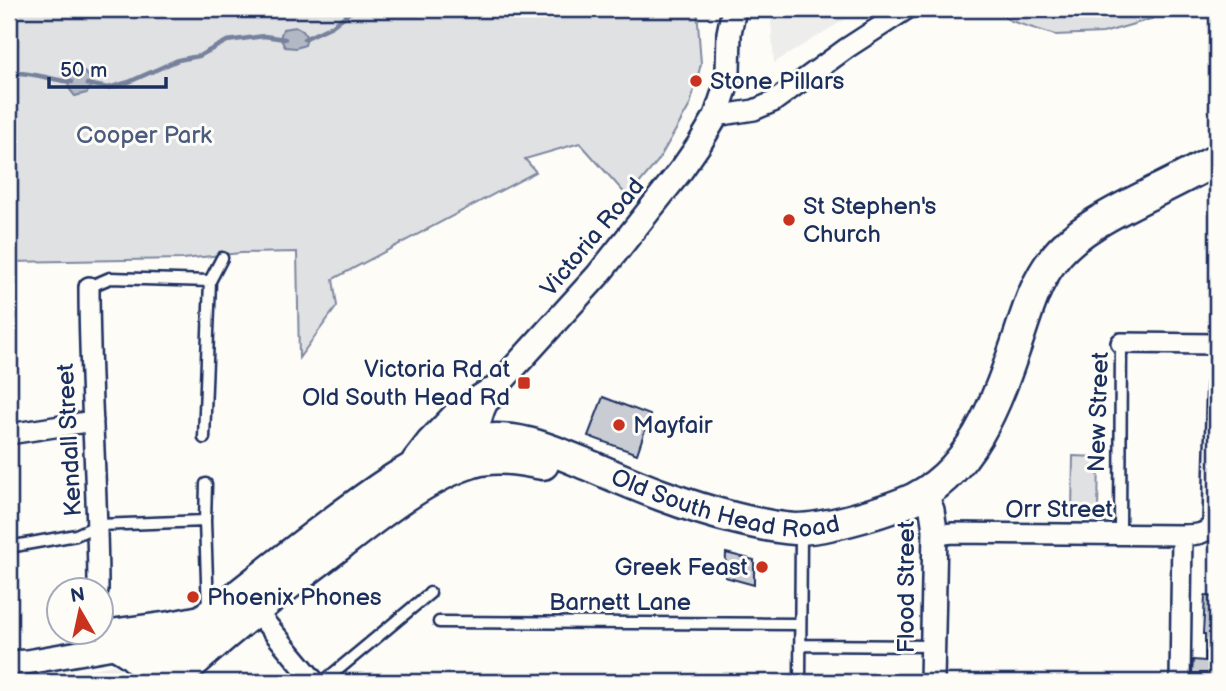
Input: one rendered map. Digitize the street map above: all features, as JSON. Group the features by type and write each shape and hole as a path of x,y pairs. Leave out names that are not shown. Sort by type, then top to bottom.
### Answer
{"main road":[{"name":"Old South Head Road","path":"930,513 939,484 972,445 989,414 1031,300 1041,277 1055,257 1067,244 1126,206 1217,160"},
{"name":"Old South Head Road","path":"930,513 962,486 1005,422 1045,308 1066,267 1091,245 1111,233 1217,178"},
{"path":"412,468 461,413 488,395"},
{"name":"Old South Head Road","path":"157,682 359,530 415,490 448,473 496,438 525,443 576,460 693,506 752,523 792,529 801,537 822,526 906,502 930,513"},
{"name":"Old South Head Road","path":"157,682 208,616 220,610 354,507 431,458 474,452"},
{"path":"116,645 133,654 157,682"}],"street":[{"name":"Victoria Road","path":"719,9 729,33"},
{"name":"Victoria Road","path":"474,452 480,414 488,395 597,275 682,169 716,116 729,72 729,33 734,9"},
{"path":"716,116 754,110 772,102 907,9"},
{"name":"Kendall Street","path":"89,287 89,361 98,525 98,576"},
{"name":"New Street","path":"1121,343 1217,344"},
{"path":"1180,682 1182,536 1204,533 1213,523 1217,384"},
{"path":"9,434 93,421"},
{"name":"Orr Street","path":"930,513 953,533 1182,536"},
{"name":"Flood Street","path":"930,513 932,682"},
{"path":"116,640 200,640 255,610 315,682"},
{"path":"116,637 208,616"},
{"path":"9,652 46,646"},
{"path":"9,663 27,662 84,646"}],"lane":[{"path":"204,438 210,281 222,258"},
{"path":"89,287 110,278 210,281"},
{"name":"New Street","path":"1120,534 1121,343"},
{"path":"206,484 208,616"},
{"path":"9,547 76,535 98,525 205,521"},
{"path":"800,682 801,537"},
{"path":"323,682 430,593"},
{"name":"Barnett Lane","path":"439,622 800,624"},
{"path":"800,645 933,646"}],"shaded area":[{"path":"770,9 862,9 774,63"},
{"path":"296,27 303,31 307,38 305,45 285,47 280,38 283,29"},
{"path":"83,71 92,85 87,93 75,96 68,87 71,75"},
{"path":"113,665 119,668 125,682 44,682 53,676"}],"green space":[{"name":"Cooper Park","path":"9,9 697,9 701,64 690,105 658,161 628,197 580,143 525,159 536,172 333,279 337,306 299,358 297,252 241,253 183,259 9,262"},
{"path":"992,9 1166,9 1151,19 1103,33 1055,35 1011,21"},
{"path":"1073,456 1099,457 1098,512 1072,512"}],"building":[{"name":"Mayfair","path":"603,397 650,415 637,454 588,436"},
{"path":"726,553 754,560 754,585 725,577"},
{"path":"1205,596 1217,597 1217,673 1192,673 1193,660 1205,661"}],"waterway":[{"path":"304,39 332,26 354,9"},
{"path":"379,9 390,14 418,14"},
{"path":"87,84 108,88 129,82 178,60 199,56 227,41 264,36 285,39"},
{"path":"9,73 25,73 72,82"}],"place":[{"name":"Stone Pillars","path":"696,81"},
{"name":"St Stephen's Church","path":"789,220"},
{"name":"Victoria Rd at Old South Head Rd","path":"524,383"},
{"name":"Mayfair","path":"619,425"},
{"name":"Greek Feast","path":"762,567"},
{"name":"Phoenix Phones","path":"193,597"}]}
